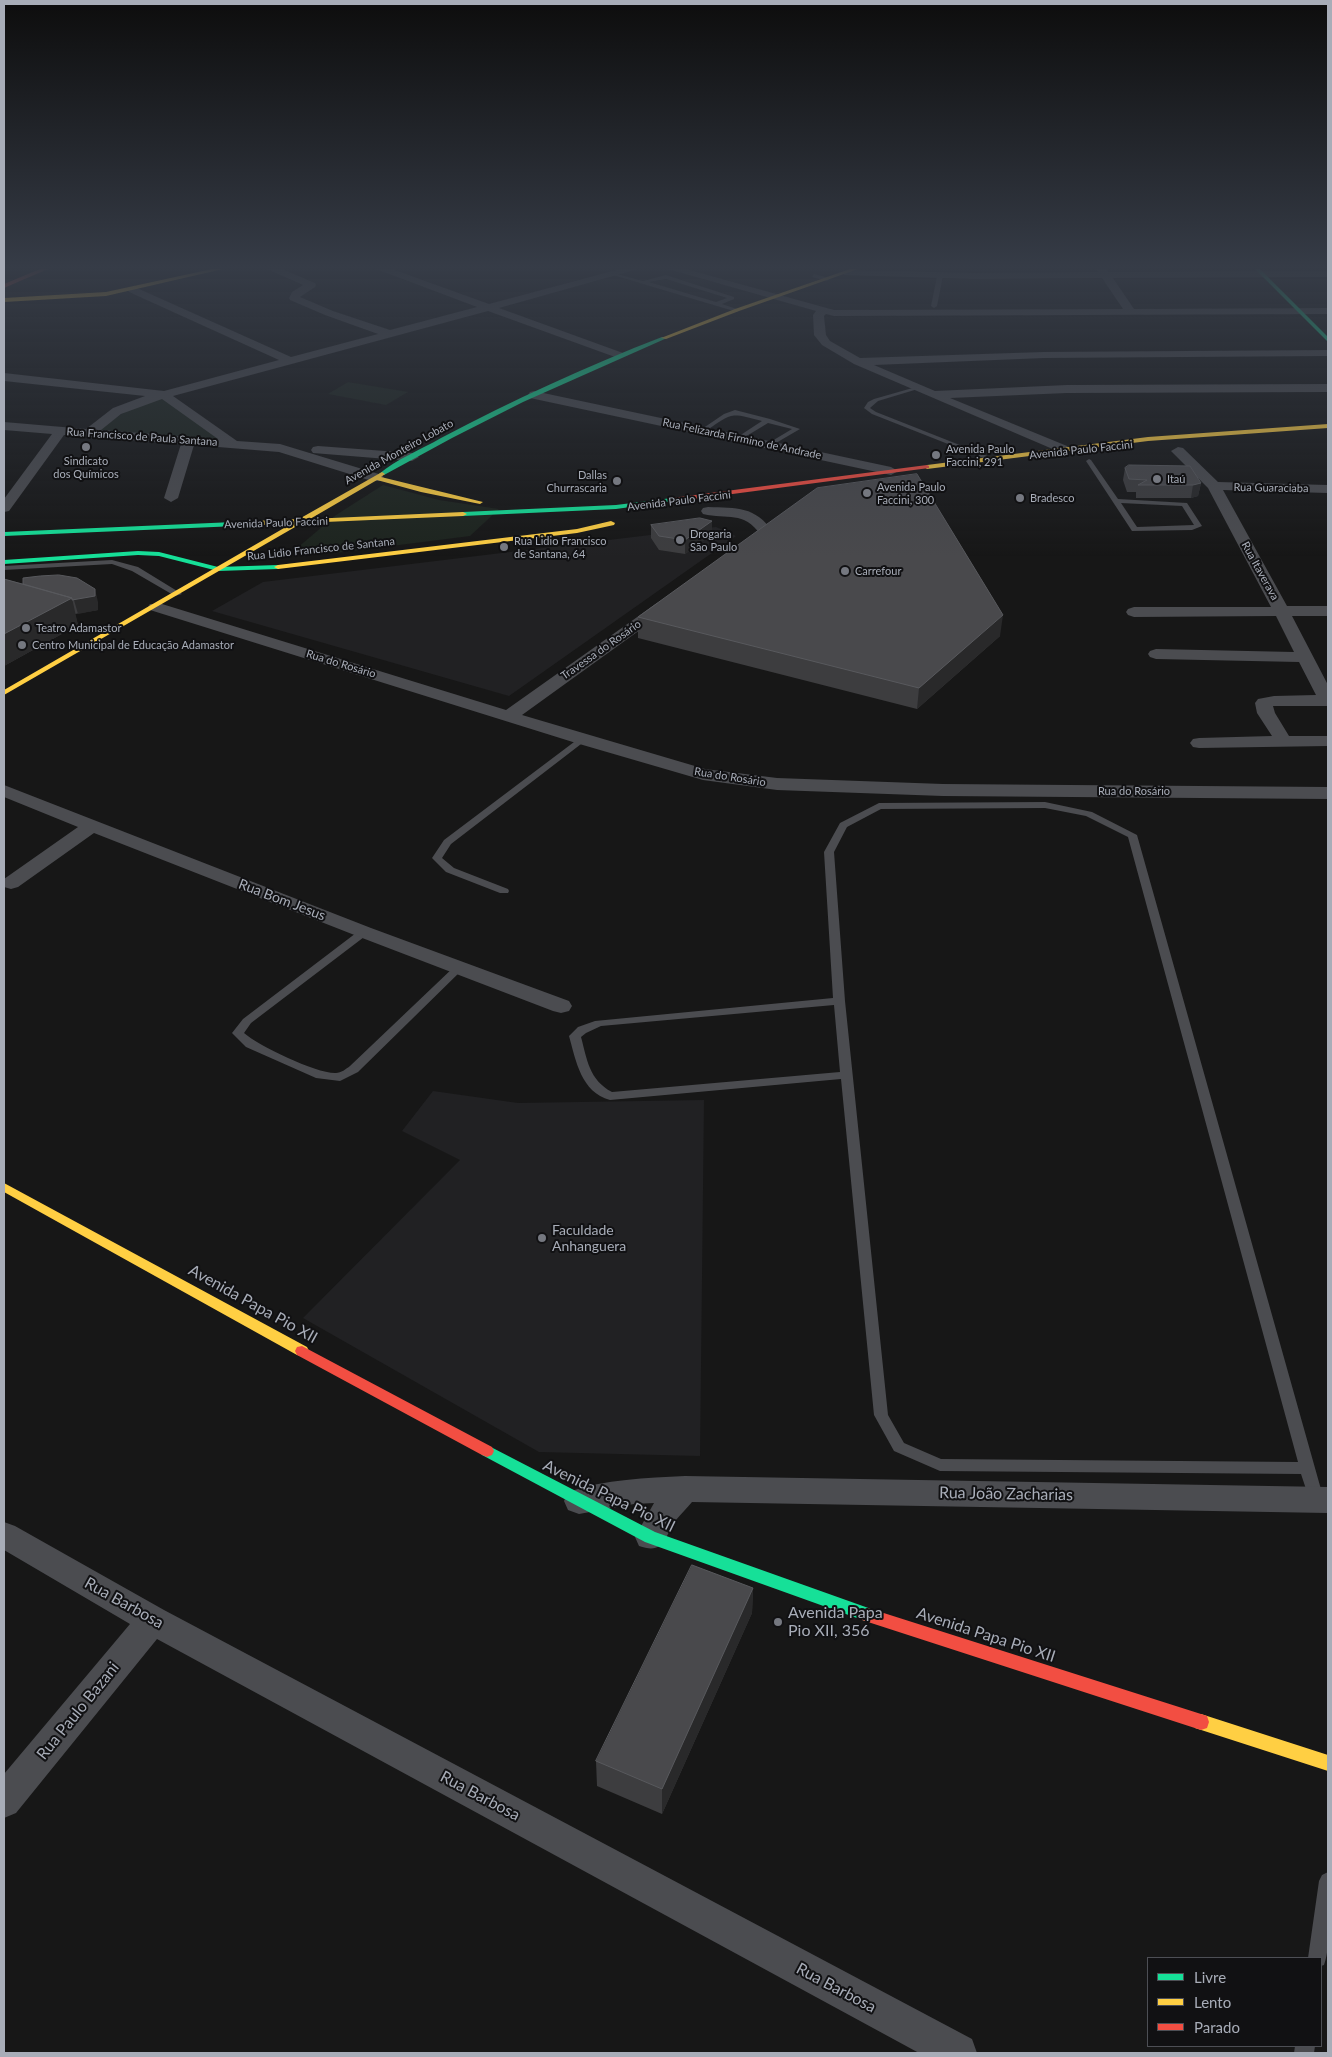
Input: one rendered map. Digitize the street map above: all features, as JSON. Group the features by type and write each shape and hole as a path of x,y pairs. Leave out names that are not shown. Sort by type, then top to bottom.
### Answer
{"main road":[{"name":"Avenida Monteiro Lobato","path":"4,694 412,457 598,365"},
{"name":"Avenida Paulo Faccini","path":"4,534 616,508 1062,448 1148,439 1328,426"},
{"path":"963,475 988,467 1148,448 1154,443 1148,439"},
{"path":"1174,452 1197,450"},
{"name":"Avenida Paulo Faccini","path":"1084,462 1106,459"},
{"path":"841,491 840,486 843,484 925,472 947,464"},
{"path":"377,478 456,498 545,511"},
{"name":"Avenida Paulo Faccini","path":"703,512 756,504"},
{"name":"Avenida Paulo Faccini","path":"494,530 616,522"},
{"name":"Rua Lidio Francisco de Santana","path":"4,562 138,553 159,554 218,569 262,570 578,531 616,522"},
{"name":"Avenida Paulo Faccini","path":"252,536 301,534"},
{"path":"4,544 186,538"},
{"name":"Avenida Papa Pio XII","path":"4,1187 579,1501 650,1537 829,1602 1328,1763"}],"street":[{"path":"90,432 117,410 163,394 275,365"},
{"path":"865,365 932,395 1062,448"},
{"path":"1050,365 1067,389"},
{"path":"4,367 120,378 178,390"},
{"path":"4,377 163,394 233,444"},
{"path":"932,395 1067,389 1328,388"},
{"name":"Rua Felizarda Firmino de Andrade","path":"534,395 891,471"},
{"name":"Rua Francisco de Paula Santana","path":"4,426 412,457"},
{"path":"4,508 61,430"},
{"path":"171,498 189,440"},
{"name":"Rua Francisco de Paula Santana","path":"280,448 377,478"},
{"name":"Rua Itaverava","path":"1174,452 1214,486 1328,701"},
{"name":"Rua Guaraciaba","path":"1214,486 1328,488"},
{"path":"703,512 749,516 772,528 750,544"},
{"name":"Travessa do Rosário","path":"509,716 679,594"},
{"name":"Rua do Rosário","path":"156,607 582,739 703,774 778,784 943,790 1328,792"},
{"path":"1134,612 1328,611"},
{"path":"1156,654 1306,658"},
{"path":"1284,741 1266,713 1264,703 1274,701 1328,701"},
{"path":"1199,743 1328,741"},
{"name":"Rua Bom Jesus","path":"4,791 364,932 560,1006"},
{"path":"11,883 92,826"},
{"path":"650,1537 665,1512 685,1489"},
{"name":"Rua João Zacharias","path":"579,1501 634,1491 685,1489 1322,1500"},
{"name":"Rua Barbosa","path":"4,1535 153,1620 958,2053"},
{"name":"Rua Paulo Bazani","path":"4,1801 153,1620"}],"lane":[{"path":"918,388 876,400 870,403 867,408 874,413 988,458"},
{"path":"702,431 730,413 739,413 797,428 769,445"},
{"path":"738,438 768,420"},
{"path":"1084,462 1117,501 1136,529 1192,528 1198,526 1185,504 1117,501"},
{"path":"4,568 112,562 135,569 178,594"},
{"path":"504,891 450,870 437,858 447,842 582,739"},
{"path":"1306,1468 940,1464 899,1447 881,1415 839,1001 829,852 843,825 879,806 1045,805 1089,814 1132,835 1306,1468 1322,1500"},
{"path":"364,932 247,1021 238,1033 250,1044 320,1075 340,1077 354,1069 460,968"},
{"path":"839,1001 598,1023 582,1030 575,1036 588,1082 597,1091 610,1096 846,1075"},
{"path":"1318,1957 1328,1881"}],"shaded area":[{"path":"348,382 408,392 386,405 328,394"},
{"path":"166,397 221,440 98,430 132,407"},
{"path":"383,485 439,500 499,509 470,536 336,553 296,549 336,515"},
{"path":"716,527 736,536 509,696 212,611 263,582"},
{"name":"Faculdade Anhanguera","path":"433,1091 518,1103 704,1100 700,1456 539,1452 303,1318 460,1160 402,1131"}],"building":[{"path":"1129,465 1190,466 1201,483 1193,485 1138,485 1147,480 1129,479 1125,468"},
{"name":"Carrefour","path":"917,474 1003,615 919,688 638,617 817,488"},
{"path":"700,518 712,521 685,540 659,536 651,525"},
{"path":"59,575 77,578 95,589 95,596 72,600 72,598 23,584 23,578"},
{"path":"4,579 72,598 4,634"},
{"path":"692,1565 753,1588 662,1789 596,1761"}],"traffic: fast":[{"path":"382,474 520,400 597,365"},
{"path":"463,514 616,507 672,500"},
{"path":"4,534 234,524"},
{"path":"4,562 138,553 159,554 218,569 278,567"},
{"path":"487,1451 650,1537 868,1615"}],"traffic: slow":[{"path":"927,467 1148,439 1328,426"},
{"path":"4,693 382,474"},
{"path":"377,478 421,490 480,502"},
{"path":"234,524 463,514"},
{"path":"278,567 577,531 611,523"},
{"path":"4,1187 302,1351"},
{"path":"1201,1722 1328,1763"}],"traffic: jam":[{"path":"672,500 927,467"},
{"path":"302,1351 487,1451"},
{"path":"868,1615 1201,1722"}],"place":[{"name":"Sindicato dos Químicos","path":"86,447"},
{"name":"Avenida Paulo Faccini, 291","path":"936,455"},
{"name":"Itaú","path":"1157,479"},
{"name":"Dallas Churrascaria","path":"617,481"},
{"name":"Avenida Paulo Faccini, 300","path":"867,493"},
{"name":"Bradesco","path":"1020,498"},
{"name":"Drogaria São Paulo","path":"680,540"},
{"name":"Rua Lidio Francisco de Santana, 64","path":"504,547"},
{"name":"Carrefour","path":"845,571"},
{"name":"Teatro Adamastor","path":"26,628"},
{"name":"Centro Municipal de Educação Adamastor","path":"22,645"},
{"name":"Faculdade Anhanguera","path":"542,1238"},
{"name":"Avenida Papa Pio XII, 356","path":"778,1622"}]}
